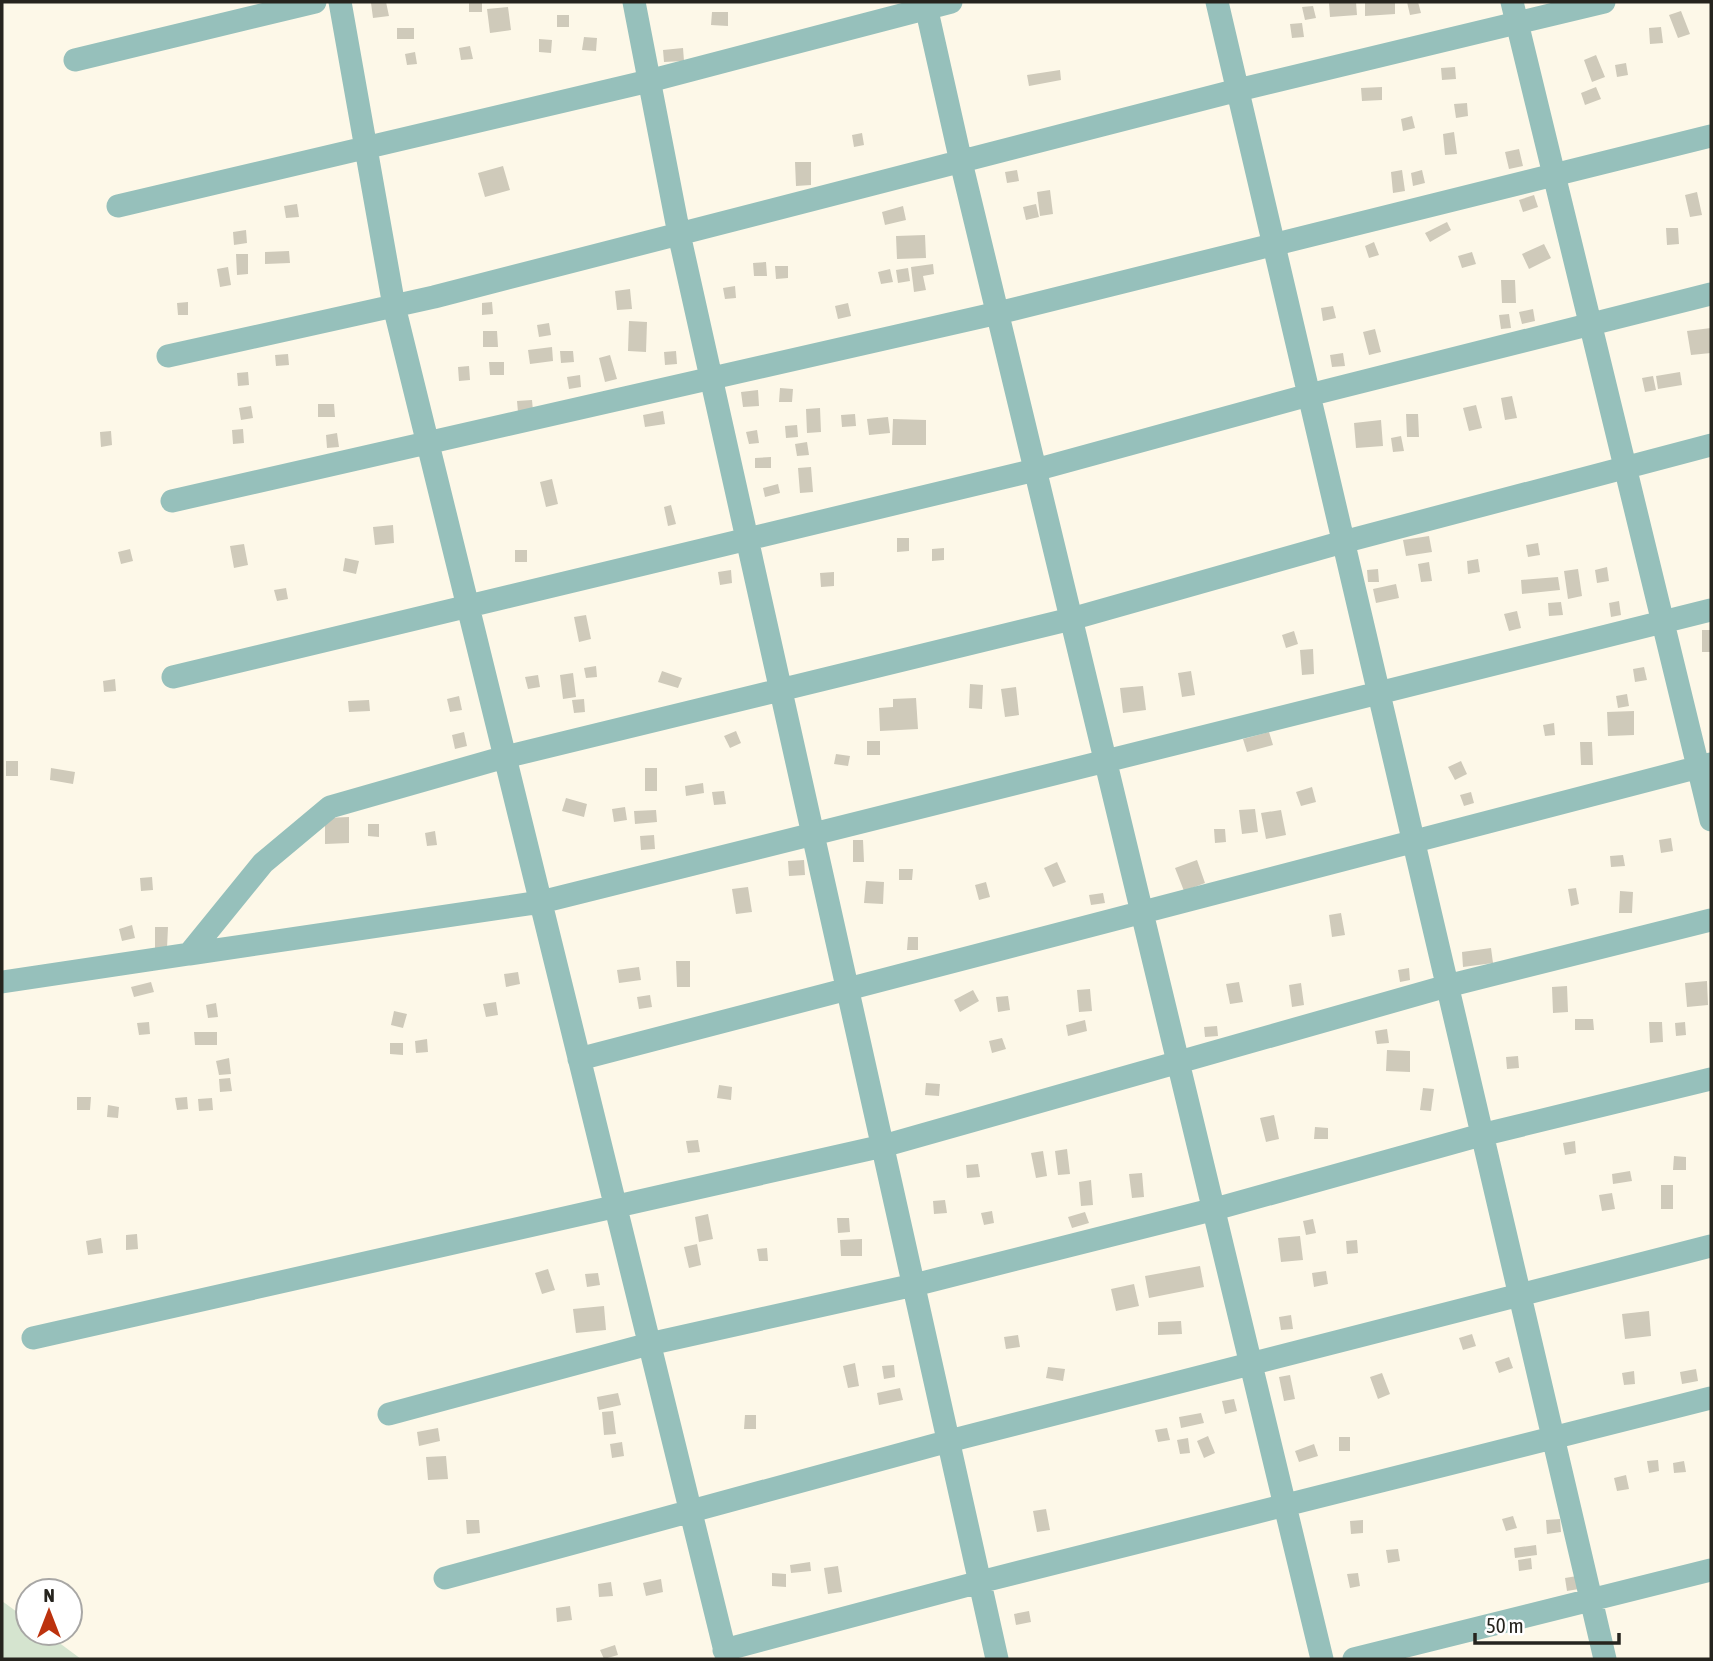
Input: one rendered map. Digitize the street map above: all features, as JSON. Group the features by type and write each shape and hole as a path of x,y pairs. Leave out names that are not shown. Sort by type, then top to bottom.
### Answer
{"street":[{"path":"75,60 315,2"},
{"path":"340,2 394,306 725,1655 980,1582 1711,1398"},
{"path":"634,2 679,234 997,1659"},
{"path":"118,206 649,81 926,5 951,2"},
{"path":"1217,2 1605,1659"},
{"path":"169,356 394,306 961,162 1238,90 1514,12 1604,2"},
{"path":"926,5 961,162 1322,1659"},
{"path":"1514,12 1663,622 1705,765 1711,820"},
{"path":"172,501 711,376 998,313 1711,136"},
{"path":"173,677 747,537 1035,470 1309,395 1711,294"},
{"path":"189,954 263,863 330,807 505,757 1071,620 1343,542 1711,446"},
{"path":"2,982 541,902 1711,610"},
{"path":"579,1059 1705,765"},
{"path":"33,1338 616,1209 883,1146 1178,1065 1447,986 1711,920"},
{"path":"388,1414 649,1343 914,1285 1215,1209 1481,1135 1711,1079"},
{"path":"446,1578 949,1441 1711,1246"},
{"path":"1354,1659 1711,1570"}],"green space":[{"path":"2,1601 14,1610 14,1647 65,1647 81,1659 2,1659"}],"building":[{"path":"386,2 389,16 373,18 371,3"},
{"path":"469,2 482,2 482,12 469,12"},
{"path":"1356,2 1357,15 1330,17 1329,3"},
{"path":"1365,2 1395,2 1395,14 1365,16"},
{"path":"1407,2 1418,2 1421,13 1410,15"},
{"path":"1313,6 1316,18 1305,20 1302,7"},
{"path":"508,7 511,30 490,33 487,9"},
{"path":"1681,11 1690,34 1678,38 1669,15"},
{"path":"712,12 728,12 728,26 711,25"},
{"path":"557,15 569,15 569,27 557,27"},
{"path":"1302,23 1304,37 1292,38 1290,24"},
{"path":"1661,27 1663,43 1650,44 1649,28"},
{"path":"397,28 414,28 414,39 397,39"},
{"path":"584,37 597,38 596,51 582,50"},
{"path":"539,39 552,40 551,53 539,52"},
{"path":"470,46 473,59 461,60 459,48"},
{"path":"683,48 684,61 664,62 663,50"},
{"path":"415,52 417,64 407,65 405,54"},
{"path":"1596,55 1605,77 1592,82 1584,60"},
{"path":"1626,63 1628,75 1617,77 1615,65"},
{"path":"1455,67 1456,79 1442,80 1441,68"},
{"path":"1060,70 1061,80 1029,86 1027,75"},
{"path":"1382,87 1382,100 1362,101 1361,88"},
{"path":"1596,87 1601,99 1585,105 1581,93"},
{"path":"1467,103 1468,116 1456,118 1454,104"},
{"path":"1412,116 1415,128 1403,131 1401,119"},
{"path":"1454,132 1457,154 1445,155 1443,134"},
{"path":"862,133 864,145 854,147 852,135"},
{"path":"1519,149 1523,166 1509,169 1505,152"},
{"path":"795,162 811,162 811,185 796,186"},
{"path":"503,166 510,190 485,197 478,173"},
{"path":"1017,170 1019,181 1007,183 1005,172"},
{"path":"1402,170 1405,191 1393,193 1391,172"},
{"path":"1422,170 1425,183 1413,186 1411,173"},
{"path":"1050,190 1053,214 1040,216 1037,192"},
{"path":"1697,192 1702,215 1690,217 1685,195"},
{"path":"1534,195 1538,207 1523,212 1519,200"},
{"path":"297,204 299,217 286,218 284,206"},
{"path":"1036,204 1039,217 1026,220 1023,207"},
{"path":"903,206 906,220 885,225 882,212"},
{"path":"1447,222 1451,230 1430,242 1425,233"},
{"path":"1666,228 1678,228 1679,244 1667,245"},
{"path":"246,230 247,243 234,245 233,232"},
{"path":"925,235 926,258 897,259 896,236"},
{"path":"1374,242 1379,255 1369,258 1365,246"},
{"path":"1544,244 1551,258 1529,269 1522,254"},
{"path":"289,251 290,263 265,264 265,252"},
{"path":"1472,252 1476,264 1462,268 1458,256"},
{"path":"236,254 248,254 248,274 237,275"},
{"path":"766,262 767,276 754,276 753,263"},
{"path":"933,264 934,274 923,276 926,290 914,292 911,267"},
{"path":"775,266 788,266 788,278 776,279"},
{"path":"228,267 231,285 220,287 217,269"},
{"path":"908,268 910,281 898,283 896,270"},
{"path":"890,269 893,282 881,284 878,272"},
{"path":"1501,280 1515,280 1516,303 1502,303"},
{"path":"735,286 736,298 725,299 723,288"},
{"path":"630,289 632,309 617,310 615,291"},
{"path":"188,302 188,315 178,315 177,303"},
{"path":"492,302 493,314 482,315 482,303"},
{"path":"848,303 851,316 838,319 835,306"},
{"path":"1333,306 1336,318 1323,321 1321,308"},
{"path":"1533,309 1535,321 1522,324 1519,312"},
{"path":"1509,314 1511,328 1501,329 1499,315"},
{"path":"629,321 647,322 646,352 628,351"},
{"path":"549,323 551,335 539,337 537,325"},
{"path":"1711,328 1711,353 1691,355 1687,331"},
{"path":"1375,329 1381,352 1369,355 1363,332"},
{"path":"483,331 497,331 498,347 483,347"},
{"path":"552,347 553,361 530,364 528,350"},
{"path":"560,351 573,351 574,362 561,363"},
{"path":"676,351 677,364 665,365 664,352"},
{"path":"1343,353 1345,366 1332,367 1330,355"},
{"path":"288,354 289,365 276,366 275,355"},
{"path":"610,355 617,379 605,382 599,358"},
{"path":"489,362 504,362 504,375 490,375"},
{"path":"469,366 470,380 459,381 458,367"},
{"path":"248,372 249,385 238,386 237,373"},
{"path":"1680,372 1682,385 1658,389 1656,376"},
{"path":"580,375 581,387 569,389 567,377"},
{"path":"1653,376 1656,390 1645,392 1642,378"},
{"path":"780,388 793,389 792,402 779,402"},
{"path":"758,390 759,406 743,407 741,392"},
{"path":"1512,396 1517,418 1505,420 1501,398"},
{"path":"532,400 533,411 518,412 517,401"},
{"path":"318,404 334,404 335,417 318,417"},
{"path":"1476,405 1482,428 1469,431 1463,408"},
{"path":"251,406 253,418 241,420 239,408"},
{"path":"820,408 821,432 807,433 806,409"},
{"path":"663,411 665,424 645,427 643,415"},
{"path":"855,414 856,426 842,427 841,415"},
{"path":"1406,414 1418,414 1419,437 1407,437"},
{"path":"888,417 890,433 869,435 867,419"},
{"path":"893,419 926,420 926,445 892,445"},
{"path":"1381,420 1383,446 1356,448 1354,423"},
{"path":"797,425 798,437 786,438 785,426"},
{"path":"243,429 244,443 233,444 232,430"},
{"path":"757,430 759,443 749,444 746,432"},
{"path":"111,431 112,445 101,447 100,432"},
{"path":"337,433 339,447 327,448 326,435"},
{"path":"1401,436 1404,451 1393,452 1391,438"},
{"path":"807,442 809,455 797,456 795,444"},
{"path":"771,457 771,468 755,468 755,458"},
{"path":"811,467 813,492 800,493 798,468"},
{"path":"552,479 558,504 546,507 540,482"},
{"path":"778,484 780,493 765,497 763,488"},
{"path":"671,505 676,524 668,526 664,507"},
{"path":"393,525 394,543 375,545 373,527"},
{"path":"1429,536 1432,552 1406,556 1403,540"},
{"path":"897,538 909,538 909,551 897,552"},
{"path":"1538,543 1540,555 1528,557 1526,545"},
{"path":"244,544 248,565 234,568 230,546"},
{"path":"944,548 944,560 932,561 932,549"},
{"path":"130,549 133,561 121,564 118,552"},
{"path":"515,550 527,550 527,562 515,562"},
{"path":"345,558 359,561 356,574 343,571"},
{"path":"1478,559 1480,572 1468,574 1467,561"},
{"path":"1429,562 1432,581 1421,582 1418,564"},
{"path":"1607,567 1609,581 1597,583 1595,570"},
{"path":"1378,569 1379,582 1368,582 1367,570"},
{"path":"1578,569 1582,596 1568,599 1564,571"},
{"path":"731,570 732,583 720,585 718,572"},
{"path":"834,572 834,586 821,587 820,573"},
{"path":"1558,577 1560,590 1522,594 1521,580"},
{"path":"1396,584 1399,598 1376,603 1373,589"},
{"path":"286,588 288,599 277,601 274,590"},
{"path":"1619,601 1621,615 1611,617 1609,603"},
{"path":"1561,602 1563,615 1549,616 1548,603"},
{"path":"1517,611 1521,628 1509,631 1504,614"},
{"path":"586,615 591,639 579,642 574,617"},
{"path":"1702,630 1711,630 1711,652 1702,652"},
{"path":"1294,631 1298,644 1286,648 1282,635"},
{"path":"1313,649 1314,674 1302,675 1300,650"},
{"path":"596,666 597,677 586,678 584,668"},
{"path":"1644,667 1647,680 1635,682 1633,669"},
{"path":"662,671 682,678 678,688 658,682"},
{"path":"1191,671 1195,695 1182,697 1178,673"},
{"path":"573,673 576,697 563,699 560,675"},
{"path":"538,675 540,687 528,689 525,677"},
{"path":"115,679 116,691 104,692 103,681"},
{"path":"970,684 983,685 982,709 969,708"},
{"path":"1143,686 1146,710 1123,713 1120,688"},
{"path":"1016,687 1019,715 1005,717 1001,689"},
{"path":"1627,694 1629,706 1618,708 1616,696"},
{"path":"459,696 462,710 450,712 447,699"},
{"path":"916,698 918,729 880,731 879,708 893,707 893,699"},
{"path":"584,699 585,712 574,713 572,700"},
{"path":"369,700 370,711 349,712 348,701"},
{"path":"1634,711 1634,735 1608,736 1607,712"},
{"path":"1554,723 1555,735 1545,736 1543,725"},
{"path":"736,731 741,743 730,748 724,736"},
{"path":"464,732 467,746 455,749 452,735"},
{"path":"1269,732 1273,745 1247,752 1243,739"},
{"path":"867,741 880,741 880,755 867,755"},
{"path":"1580,742 1592,742 1593,765 1581,765"},
{"path":"836,754 850,756 848,766 834,764"},
{"path":"6,761 18,761 18,776 6,776"},
{"path":"1461,761 1467,774 1455,780 1448,767"},
{"path":"51,768 75,772 73,784 50,780"},
{"path":"645,768 657,768 657,791 645,791"},
{"path":"703,783 704,793 686,796 685,786"},
{"path":"1312,787 1316,802 1301,806 1296,792"},
{"path":"724,791 726,804 714,805 712,792"},
{"path":"1471,792 1474,803 1464,806 1460,795"},
{"path":"566,798 587,804 584,817 562,811"},
{"path":"625,807 627,820 614,822 612,809"},
{"path":"1255,809 1258,832 1242,834 1239,810"},
{"path":"656,810 657,822 635,824 634,811"},
{"path":"1281,810 1286,835 1266,839 1261,813"},
{"path":"349,817 349,843 325,844 325,818"},
{"path":"368,824 379,824 379,837 368,836"},
{"path":"1214,829 1225,829 1226,842 1215,843"},
{"path":"435,831 437,845 427,846 425,833"},
{"path":"654,835 655,849 641,850 640,836"},
{"path":"1671,838 1673,851 1661,853 1659,840"},
{"path":"853,840 863,840 864,862 853,862"},
{"path":"1623,855 1625,866 1611,867 1610,856"},
{"path":"804,860 805,875 789,876 788,861"},
{"path":"1197,860 1205,883 1184,891 1175,868"},
{"path":"1057,862 1066,882 1053,887 1044,868"},
{"path":"899,869 913,869 912,880 899,880"},
{"path":"152,877 153,890 141,891 140,878"},
{"path":"866,881 884,882 883,904 864,903"},
{"path":"986,882 990,897 979,900 975,885"},
{"path":"748,887 752,912 736,914 732,889"},
{"path":"1576,888 1579,904 1571,906 1568,889"},
{"path":"1620,891 1633,892 1632,913 1619,913"},
{"path":"1103,893 1105,903 1091,905 1089,895"},
{"path":"1341,913 1345,935 1332,937 1329,915"},
{"path":"132,925 135,938 122,941 119,929"},
{"path":"155,927 168,927 167,948 155,948"},
{"path":"908,937 918,937 918,950 907,950"},
{"path":"1491,948 1493,963 1463,967 1462,952"},
{"path":"676,961 690,961 690,987 677,987"},
{"path":"639,967 641,980 619,983 617,970"},
{"path":"1409,968 1410,980 1400,982 1398,970"},
{"path":"518,972 520,984 506,987 504,974"},
{"path":"1707,981 1708,1005 1687,1007 1685,983"},
{"path":"151,982 154,992 134,997 131,987"},
{"path":"1239,982 1243,1002 1230,1004 1226,984"},
{"path":"1301,983 1304,1005 1292,1007 1289,985"},
{"path":"1567,986 1568,1012 1553,1013 1552,987"},
{"path":"1090,989 1092,1011 1079,1012 1077,990"},
{"path":"973,990 979,1001 960,1012 954,1000"},
{"path":"650,995 652,1007 639,1009 637,997"},
{"path":"1008,996 1010,1010 998,1012 996,997"},
{"path":"496,1002 498,1015 486,1017 483,1004"},
{"path":"216,1003 218,1017 208,1018 206,1005"},
{"path":"394,1011 407,1014 403,1028 391,1025"},
{"path":"1575,1019 1593,1019 1594,1030 1575,1030"},
{"path":"1085,1020 1087,1031 1068,1036 1066,1025"},
{"path":"149,1022 150,1034 139,1035 137,1023"},
{"path":"1649,1022 1662,1022 1663,1042 1650,1043"},
{"path":"1685,1022 1686,1035 1676,1036 1675,1023"},
{"path":"1217,1026 1218,1036 1205,1037 1204,1027"},
{"path":"1387,1029 1389,1043 1377,1044 1375,1031"},
{"path":"194,1032 217,1032 217,1045 195,1045"},
{"path":"1002,1038 1006,1049 992,1053 989,1041"},
{"path":"427,1039 428,1052 416,1053 415,1041"},
{"path":"390,1043 403,1043 403,1055 390,1054"},
{"path":"1387,1050 1410,1051 1410,1072 1386,1071"},
{"path":"1518,1056 1519,1068 1507,1069 1506,1057"},
{"path":"229,1058 231,1074 219,1075 216,1061"},
{"path":"230,1078 232,1091 220,1092 219,1079"},
{"path":"926,1083 940,1084 939,1096 925,1095"},
{"path":"719,1085 732,1087 731,1100 717,1098"},
{"path":"1423,1088 1434,1089 1431,1111 1420,1110"},
{"path":"77,1097 91,1097 90,1110 77,1110"},
{"path":"187,1097 188,1109 177,1110 175,1098"},
{"path":"212,1098 213,1110 199,1111 198,1099"},
{"path":"108,1105 119,1107 118,1118 107,1117"},
{"path":"1274,1115 1279,1139 1266,1142 1260,1118"},
{"path":"1315,1127 1328,1128 1328,1139 1314,1139"},
{"path":"698,1140 700,1152 688,1153 686,1141"},
{"path":"1575,1141 1576,1153 1565,1155 1563,1143"},
{"path":"1067,1149 1070,1174 1058,1175 1055,1151"},
{"path":"1043,1151 1047,1176 1036,1178 1031,1153"},
{"path":"1674,1156 1686,1157 1686,1170 1673,1170"},
{"path":"978,1164 980,1177 967,1178 966,1165"},
{"path":"1630,1171 1632,1181 1613,1184 1612,1174"},
{"path":"1142,1173 1144,1197 1132,1198 1129,1174"},
{"path":"1091,1180 1093,1205 1081,1206 1079,1182"},
{"path":"1661,1185 1673,1185 1673,1209 1661,1209"},
{"path":"1612,1193 1615,1209 1602,1211 1599,1195"},
{"path":"945,1200 947,1213 934,1214 933,1201"},
{"path":"992,1211 994,1223 984,1225 981,1213"},
{"path":"1085,1212 1089,1223 1072,1228 1068,1217"},
{"path":"708,1214 713,1239 699,1242 695,1217"},
{"path":"837,1218 849,1218 850,1232 838,1233"},
{"path":"1313,1219 1316,1233 1306,1235 1303,1221"},
{"path":"137,1234 138,1249 126,1250 126,1235"},
{"path":"1300,1236 1303,1260 1281,1262 1278,1238"},
{"path":"101,1238 103,1253 88,1255 86,1241"},
{"path":"862,1239 862,1256 841,1256 840,1240"},
{"path":"1357,1240 1358,1253 1347,1254 1346,1241"},
{"path":"697,1244 701,1265 689,1268 684,1247"},
{"path":"767,1248 768,1261 759,1261 757,1249"},
{"path":"1200,1266 1204,1287 1149,1298 1145,1276"},
{"path":"548,1269 555,1290 542,1294 535,1273"},
{"path":"1326,1271 1328,1284 1314,1287 1312,1273"},
{"path":"598,1273 600,1285 587,1287 585,1274"},
{"path":"1134,1284 1139,1306 1116,1311 1111,1289"},
{"path":"604,1306 606,1330 576,1333 573,1309"},
{"path":"1649,1311 1651,1336 1625,1339 1622,1314"},
{"path":"1291,1315 1293,1329 1281,1330 1279,1317"},
{"path":"1181,1321 1182,1334 1158,1335 1158,1322"},
{"path":"1472,1334 1476,1346 1463,1350 1459,1338"},
{"path":"1018,1335 1020,1347 1006,1349 1004,1337"},
{"path":"1509,1357 1513,1368 1499,1373 1495,1362"},
{"path":"855,1363 859,1386 848,1388 843,1366"},
{"path":"894,1365 895,1377 884,1379 882,1366"},
{"path":"1048,1367 1065,1369 1063,1381 1046,1378"},
{"path":"1696,1369 1698,1381 1682,1384 1680,1372"},
{"path":"1634,1371 1635,1384 1624,1385 1622,1373"},
{"path":"1382,1373 1390,1394 1378,1399 1370,1377"},
{"path":"1290,1375 1295,1399 1284,1401 1279,1377"},
{"path":"900,1388 903,1400 879,1405 877,1393"},
{"path":"618,1393 621,1405 599,1410 597,1397"},
{"path":"1234,1399 1237,1411 1225,1414 1222,1401"},
{"path":"613,1411 616,1434 604,1435 602,1412"},
{"path":"1201,1413 1204,1423 1181,1428 1179,1417"},
{"path":"745,1415 756,1415 756,1429 744,1429"},
{"path":"438,1428 440,1441 419,1446 417,1432"},
{"path":"1167,1428 1170,1440 1158,1442 1155,1430"},
{"path":"1208,1436 1215,1453 1204,1458 1197,1441"},
{"path":"1339,1437 1350,1437 1350,1451 1339,1451"},
{"path":"1188,1438 1190,1453 1180,1454 1177,1440"},
{"path":"622,1442 624,1456 612,1458 610,1444"},
{"path":"1314,1444 1318,1456 1299,1462 1295,1451"},
{"path":"446,1456 448,1479 428,1480 426,1457"},
{"path":"1658,1460 1659,1471 1649,1473 1647,1461"},
{"path":"1684,1461 1686,1472 1674,1473 1673,1463"},
{"path":"1626,1475 1629,1489 1617,1491 1614,1478"},
{"path":"1046,1509 1050,1530 1037,1532 1033,1511"},
{"path":"1513,1516 1517,1528 1506,1531 1502,1519"},
{"path":"1560,1519 1561,1532 1547,1534 1546,1520"},
{"path":"466,1520 479,1520 480,1533 467,1534"},
{"path":"1363,1520 1363,1533 1351,1534 1350,1521"},
{"path":"1536,1545 1537,1555 1515,1558 1514,1548"},
{"path":"1398,1549 1400,1561 1388,1563 1386,1550"},
{"path":"1531,1558 1532,1569 1519,1571 1518,1560"},
{"path":"810,1562 811,1571 791,1573 790,1565"},
{"path":"838,1566 842,1592 828,1594 824,1568"},
{"path":"772,1573 786,1574 786,1587 772,1586"},
{"path":"1358,1573 1360,1586 1350,1588 1347,1574"},
{"path":"1577,1576 1579,1589 1567,1591 1565,1578"},
{"path":"661,1579 663,1592 646,1596 643,1583"},
{"path":"611,1582 613,1596 599,1597 598,1584"},
{"path":"570,1606 572,1620 557,1622 556,1608"},
{"path":"1029,1611 1031,1622 1016,1625 1014,1614"},
{"path":"615,1645 618,1655 604,1659 600,1650"}]}
